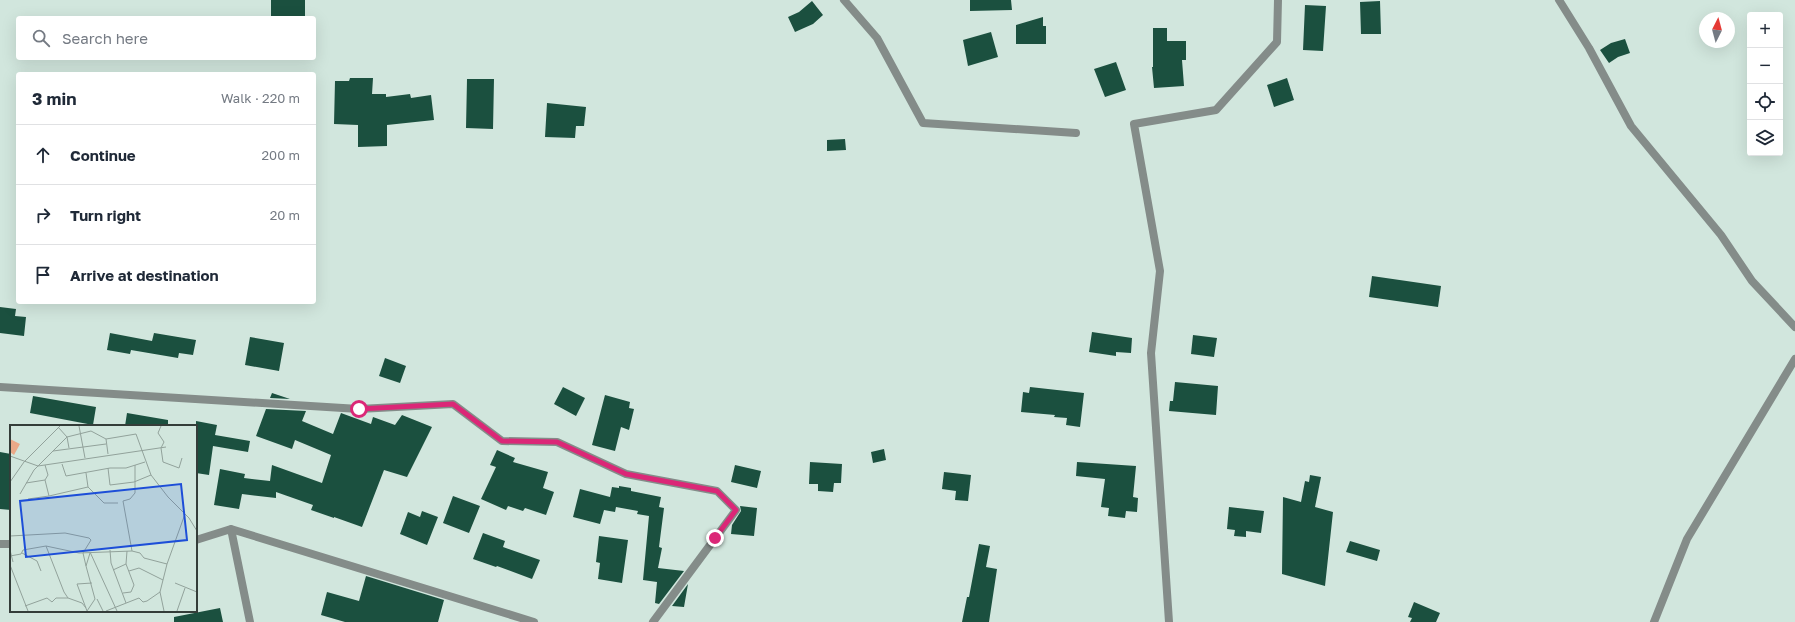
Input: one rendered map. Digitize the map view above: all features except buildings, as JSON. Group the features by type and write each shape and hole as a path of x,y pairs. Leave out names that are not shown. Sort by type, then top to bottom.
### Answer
{"street":[{"path":"844,0 877,38 923,123 1076,133"},
{"path":"1169,622 1151,354 1160,271 1134,124 1216,110 1277,42 1278,0"},
{"path":"1559,0 1589,48 1631,126 1720,235 1752,281 1795,327"},
{"path":"1654,622 1687,539 1795,359"},
{"path":"0,387 359,409 453,404 502,441 557,442 626,474 717,491 736,510 653,622"},
{"path":"197,540 231,529 534,622"},
{"path":"231,529 250,622"}],"route":[{"path":"359,409 453,404 502,441 557,442 626,474 717,491 736,510 715,538"}]}
